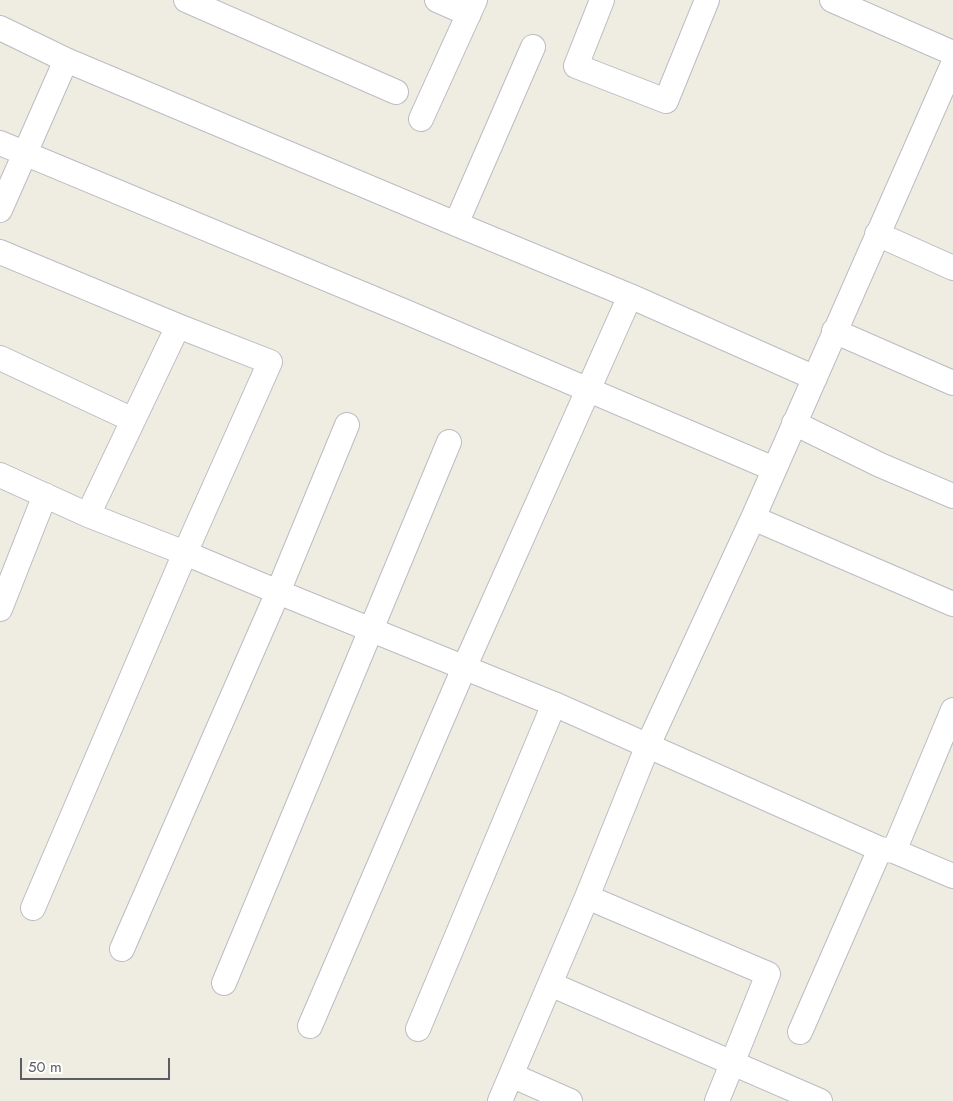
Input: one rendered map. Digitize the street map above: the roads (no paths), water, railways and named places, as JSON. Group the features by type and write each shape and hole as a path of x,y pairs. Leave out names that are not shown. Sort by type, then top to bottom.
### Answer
{"street":[{"path":"186,0 396,92"},
{"path":"421,119 472,7 437,0"},
{"path":"602,0 576,66 666,101 707,0"},
{"path":"832,0 953,53"},
{"path":"0,28 66,60 630,296 815,378"},
{"path":"456,224 534,47"},
{"path":"0,210 66,60"},
{"path":"500,1101 587,897 648,745 753,518 953,64"},
{"path":"0,143 774,469"},
{"path":"877,234 953,268"},
{"path":"0,252 270,362 185,553 33,908"},
{"path":"310,1026 464,668 630,296"},
{"path":"88,515 178,326"},
{"path":"834,331 953,383"},
{"path":"0,358 134,420"},
{"path":"794,423 880,465 953,496"},
{"path":"122,949 278,592 347,425"},
{"path":"224,983 449,442"},
{"path":"0,475 88,515 554,704 887,850 953,876"},
{"path":"0,609 45,495"},
{"path":"753,518 953,604"},
{"path":"418,1029 554,704"},
{"path":"800,1032 953,710"},
{"path":"587,897 768,974 717,1101"},
{"path":"550,984 820,1101"},
{"path":"511,1076 570,1101"}]}
